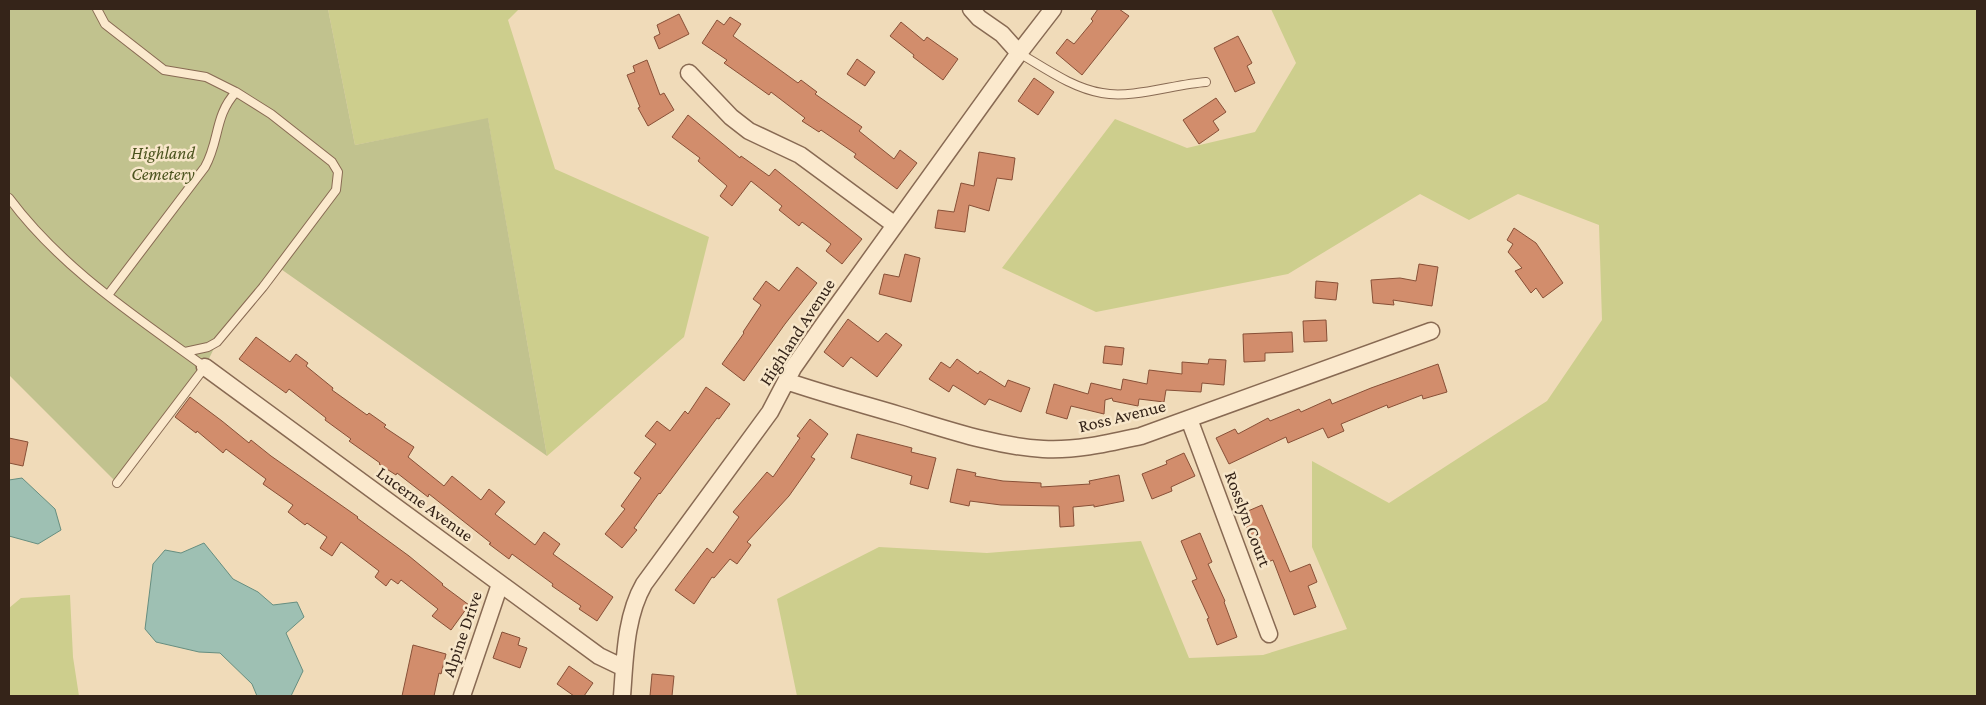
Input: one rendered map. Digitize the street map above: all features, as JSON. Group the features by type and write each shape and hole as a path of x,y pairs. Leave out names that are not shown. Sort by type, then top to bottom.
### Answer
{"street":[{"path":"971,9 1002,34 1019,53"},
{"name":"Highland Avenue","path":"622,696 629,624 638,595 770,412 799,360 1019,53 1053,9"},
{"path":"689,73 731,117 743,126 800,155 895,225"},
{"name":"Ross Avenue","path":"786,381 955,432 1005,444 1044,449 1070,449 1141,436 1431,331"},
{"name":"Lucerne Avenue","path":"205,367 599,656 624,668"},
{"name":"Rosslyn Court","path":"1189,419 1269,634"},
{"name":"Alpine Drive","path":"462,696 500,584"}],"lane":[{"path":"97,9 105,24 164,70 206,76 236,92 271,114 332,162 338,172 336,190 263,287 217,342 208,347 185,352"},
{"path":"1019,53 1063,78 1088,90 1104,94 1132,93 1187,83 1206,82"},
{"path":"108,295 205,167 212,153 220,115 227,102 236,92"},
{"path":"9,198 42,238 74,270 205,367 117,483"}],"green space":[{"name":"Highland Cemetery","path":"9,9 328,9 355,145 488,118 547,456 278,267 217,342 205,367 117,483 9,375"},
{"path":"328,9 519,9 508,20 555,169 709,237 684,337 547,456 488,119 355,145"},
{"path":"1271,9 1977,9 1977,696 797,696 777,599 879,547 987,553 1141,541 1189,658 1263,655 1347,629 1312,547 1312,461 1389,503 1547,401 1602,320 1599,225 1518,194 1469,220 1420,194 1288,274 1096,312 1002,268 1115,119 1187,148 1255,132 1296,63"},
{"path":"70,595 73,657 79,696 9,696 9,608 21,598"}],"shaded area":[{"path":"22,478 55,509 61,530 38,544 9,536 9,480"},
{"path":"204,543 233,579 258,592 273,605 297,602 304,617 286,633 303,671 291,696 257,696 252,684 220,653 199,652 156,642 145,629 153,564 165,550 181,553"}],"building":[{"path":"1098,9 1119,9 1129,16 1082,75 1056,53 1067,39 1074,44 1093,21 1091,19"},
{"path":"679,14 689,34 659,49 654,37 660,34 657,25"},
{"path":"730,17 741,24 733,36 798,83 801,80 817,92 815,94 862,127 859,131 894,159 900,150 917,163 897,189 854,157 856,154 821,130 819,132 802,121 805,118 771,92 769,95 724,63 727,60 702,43 717,20 724,25"},
{"path":"901,22 924,41 927,37 958,59 943,80 890,36"},
{"path":"1238,36 1252,63 1247,66 1255,83 1235,92 1214,48"},
{"path":"857,59 875,72 865,86 847,74"},
{"path":"647,60 660,95 664,93 674,110 648,126 638,108 640,107 627,75 635,72 633,66"},
{"path":"1034,78 1054,92 1038,115 1018,101"},
{"path":"1216,98 1226,112 1213,121 1219,130 1199,144 1183,120"},
{"path":"688,115 740,158 741,156 769,176 775,169 862,239 842,264 826,251 831,244 802,222 799,226 779,210 782,206 751,181 732,206 720,196 727,186 698,161 700,158 672,137"},
{"path":"979,152 1015,158 1012,180 997,178 989,211 969,205 965,232 935,228 938,210 954,212 961,183 974,186"},
{"path":"1514,228 1536,243 1563,283 1543,298 1536,288 1531,293 1515,271 1522,268 1508,252 1513,244 1507,240"},
{"path":"905,254 920,258 911,302 879,294 884,274 899,277"},
{"path":"1419,264 1438,267 1432,306 1393,300 1394,305 1373,303 1371,280 1400,278 1416,281"},
{"path":"797,267 817,283 744,381 722,364 761,305 753,299 766,281 779,291"},
{"path":"1316,281 1338,283 1336,300 1315,298"},
{"path":"848,319 878,342 886,333 902,345 877,377 851,357 843,367 824,352"},
{"path":"1326,320 1327,341 1304,342 1303,321"},
{"path":"1292,332 1293,352 1265,353 1265,361 1244,362 1243,334"},
{"path":"256,337 290,362 296,354 308,363 306,366 333,388 332,390 367,415 369,413 386,425 384,427 414,447 408,457 444,486 452,476 481,500 489,489 505,502 495,514 535,545 544,532 560,544 553,554 613,597 597,621 579,609 581,606 512,554 509,559 489,544 491,543 429,494 428,497 397,473 396,475 379,464 349,441 351,439 325,420 326,418 289,389 286,393 239,359"},
{"path":"1105,346 1124,348 1122,365 1103,363"},
{"path":"957,359 978,374 980,371 1005,387 1008,380 1030,388 1021,412 989,399 985,405 953,385 949,392 929,379 941,362 950,368"},
{"path":"1209,359 1226,360 1224,385 1202,383 1201,392 1166,390 1164,402 1139,399 1138,406 1113,401 1112,398 1105,400 1104,414 1071,406 1067,419 1046,413 1054,384 1088,394 1091,383 1121,390 1123,379 1147,384 1149,370 1182,374 1182,362 1208,364"},
{"path":"1438,364 1447,392 1423,399 1422,395 1388,408 1387,405 1341,424 1344,431 1328,438 1323,428 1288,443 1286,437 1229,464 1216,438 1235,429 1238,434 1268,418 1270,421 1299,409 1301,412 1330,399 1332,404"},
{"path":"706,387 730,404 659,493 634,528 637,530 622,548 605,534 625,509 621,506 641,478 634,473 656,444 645,436 657,421 670,431 685,411 688,414"},
{"path":"190,397 249,443 251,440 358,517 469,605 451,630 432,616 438,609 401,580 398,584 391,579 386,586 375,577 379,571 341,542 332,556 320,548 327,537 307,523 305,525 288,512 293,505 263,484 266,479 226,449 223,453 197,431 196,433 175,417"},
{"path":"810,419 828,434 811,457 815,459 789,496 747,542 751,545 737,564 730,559 714,578 712,577 694,604 675,590 707,548 713,553 739,517 733,512 767,472 773,477 800,438 797,436"},
{"path":"857,434 912,448 911,452 936,458 928,489 910,484 912,476 851,458"},
{"path":"9,438 28,442 23,466 9,463"},
{"path":"1184,453 1195,476 1171,487 1172,491 1152,499 1142,474 1167,464 1166,461"},
{"path":"957,469 976,473 975,476 1003,481 1041,483 1041,487 1090,484 1089,481 1119,475 1124,501 1094,507 1094,505 1073,507 1074,526 1060,527 1059,506 1001,505 970,501 969,506 950,502"},
{"path":"1262,505 1290,572 1310,564 1317,582 1308,586 1316,607 1294,615 1273,560 1263,564 1241,514"},
{"path":"1200,533 1212,562 1208,564 1225,601 1237,637 1217,645 1207,619 1209,618 1192,581 1197,579 1181,541"},
{"path":"502,632 520,638 518,645 527,648 520,668 493,658"},
{"path":"413,645 446,654 441,674 439,673 434,696 402,696"},
{"path":"569,666 593,683 584,696 574,696 557,684"},
{"path":"652,674 674,676 672,696 650,696"}]}
